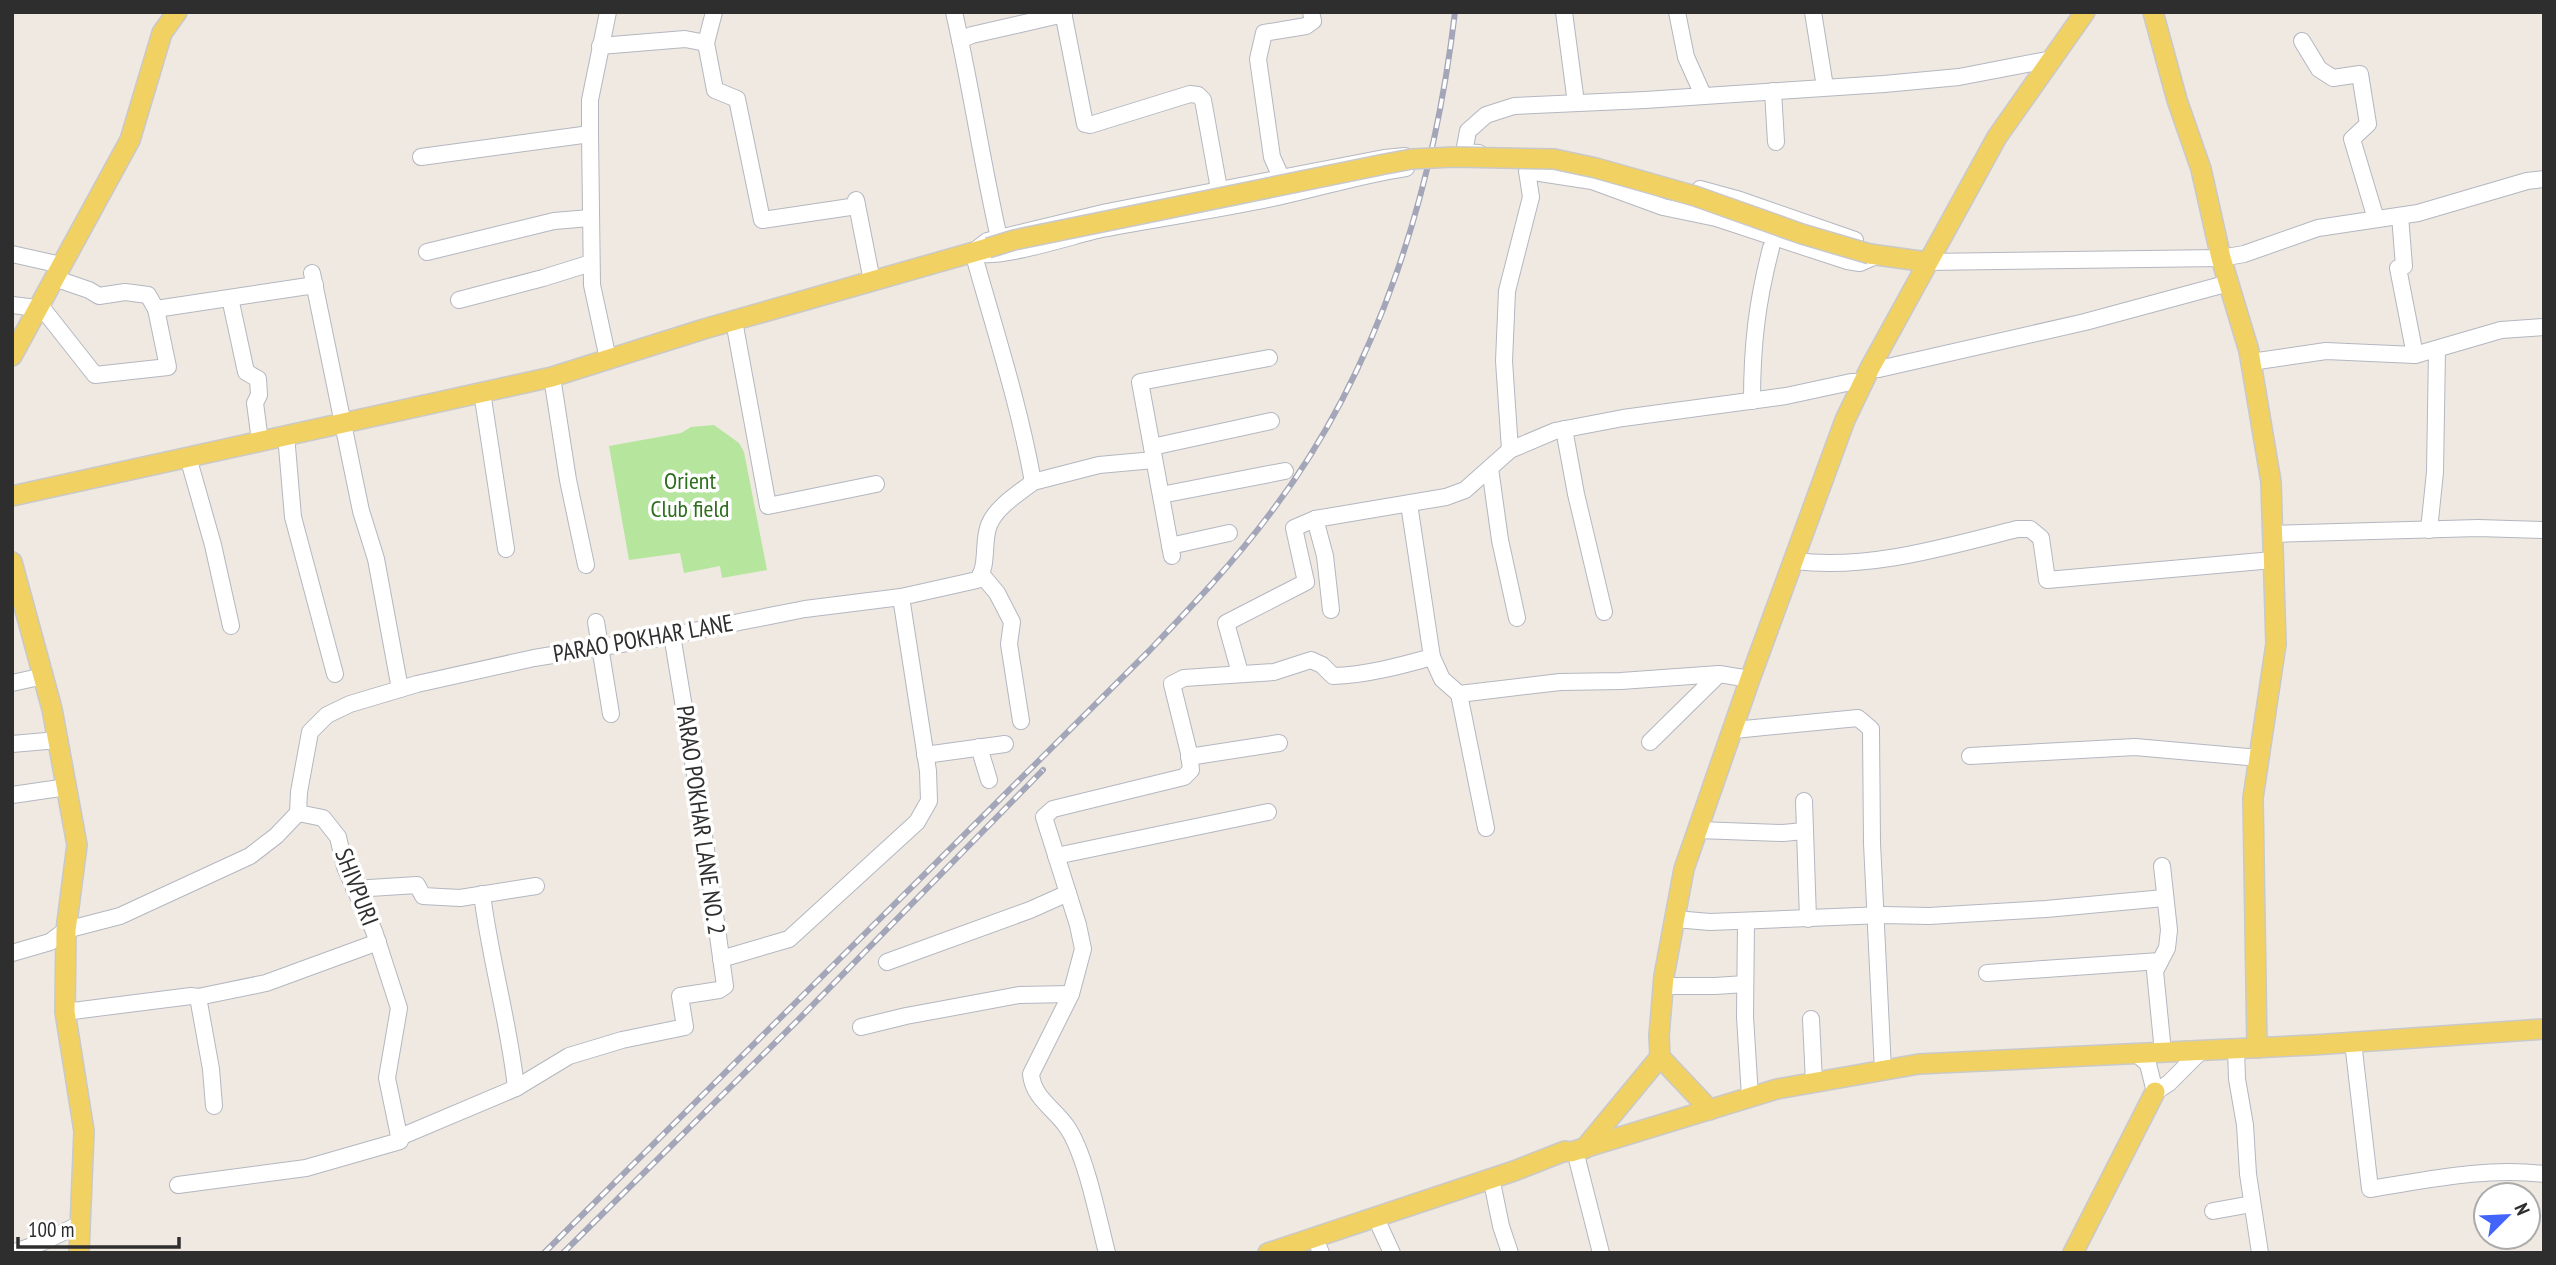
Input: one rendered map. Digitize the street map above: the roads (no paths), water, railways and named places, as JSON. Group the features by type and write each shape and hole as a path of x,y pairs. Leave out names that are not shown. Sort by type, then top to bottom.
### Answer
{"main road":[{"path":"12,356 130,140 162,33 177,12"},
{"path":"1710,1110 1660,1056 1663,986 1684,869 1845,420 1927,262 1997,136 2085,12"},
{"path":"2153,12 2177,100 2200,169 2221,258 2251,362 2272,482 2276,644 2253,798 2257,1048"},
{"path":"12,496 552,377 986,246 1412,159 1554,159 1596,168 1727,206 1781,227 1879,255 1927,262"},
{"path":"12,562 44,676 77,845 66,930 65,1012 84,1131 79,1253"},
{"path":"1268,1253 1565,1152 1577,1151 1777,1088 1919,1064 2257,1048 2544,1029"},
{"path":"1315,1251 1569,1159 1660,1056"},
{"path":"2073,1253 2155,1091"}],"street":[{"path":"608,12 590,100 592,285 608,359"},
{"path":"714,12 706,43 715,90 737,99 762,220 857,203 872,281"},
{"path":"954,12 974,107 980,152 986,246 1033,482"},
{"path":"1288,195 1272,157 1258,59 1264,33 1306,26 1313,21 1311,12"},
{"path":"1564,12 1576,103"},
{"path":"1677,12 1686,57 1703,95"},
{"path":"1813,12 1825,87"},
{"path":"960,40 1063,13 1085,124 1090,125 1190,94 1198,95 1203,100 1222,208"},
{"path":"600,46 685,38 706,43"},
{"path":"2302,41 2319,69 2333,78 2360,74 2368,124 2352,139 2376,219"},
{"path":"1510,450 1504,361 1507,291 1531,197 1527,171 1592,181 1663,206 1716,218 1847,261 1860,263 1879,255 1879,247 1741,200 1561,151 1464,152 1468,131 1486,115 1514,106 1959,77 2052,59"},
{"path":"1773,91 1776,142"},
{"path":"421,157 590,134"},
{"path":"1405,156 1406,168 1288,195 1102,229 998,254 979,256 986,246 1107,212 1282,179 1405,156"},
{"path":"1927,262 2221,258 2244,254 2318,228 2418,213 2527,181 2544,179"},
{"path":"2400,215 2404,266 2398,268 2415,355"},
{"path":"427,252 554,221 590,218"},
{"path":"1752,401 1752,342 1760,288 1771,248"},
{"path":"12,254 57,271 99,296 125,292 148,295 156,309 168,367 96,375 38,306 12,305"},
{"path":"459,300 591,263"},
{"path":"156,309 230,298 313,279 361,511 376,559 400,689"},
{"path":"1240,673 1226,623 1306,582 1294,528 1315,519 1446,497 1465,490 1510,450 1564,429 1623,418 1786,396 1851,382 1879,369 2085,322 2229,283"},
{"path":"230,298 246,372 258,379 259,395 255,403 260,441"},
{"path":"734,321 768,506 876,484"},
{"path":"2251,362 2326,351 2415,355 2501,330 2544,327"},
{"path":"2429,530 2435,472 2437,349"},
{"path":"1229,533 1171,551 1140,382 1269,358"},
{"path":"552,377 568,480 586,565"},
{"path":"482,392 506,549"},
{"path":"1021,721 1009,644 1012,622 997,593 981,574 983,549 993,518 1033,482 1271,421"},
{"path":"1564,429 1576,494 1604,612"},
{"path":"286,435 293,517 335,674"},
{"path":"188,457 213,545 231,626"},
{"path":"1490,468 1500,540 1517,618"},
{"path":"1161,495 1285,471"},
{"path":"1409,504 1432,657 1442,679 1459,694 1486,828"},
{"path":"1315,519 1325,556 1331,610"},
{"path":"2273,534 2478,528 2544,530"},
{"path":"1795,561 1844,563 1932,550 2017,529 2030,529 2041,538 2047,580 2273,560"},
{"name":"PARAO POKHAR LANE","path":"298,813 310,732 317,723 336,709 350,704 400,689 534,658 673,635 804,609 901,597 977,580 981,574"},
{"path":"720,959 789,939 917,822 929,801 925,755 901,597"},
{"path":"596,622 611,714"},
{"name":"PARAO POKHAR LANE NO. 2","path":"516,1088 569,1056 622,1040 685,1027 680,996 723,989 725,986 673,635"},
{"path":"1107,1253 1077,1150 1066,1127 1032,1087 1031,1074 1071,994 1083,949 1044,817 1053,809 1184,777 1191,770 1172,684 1184,678 1274,672 1311,660 1333,676 1344,676 1432,657"},
{"path":"1459,694 1560,682 1719,674 1750,679"},
{"path":"1650,742 1719,674"},
{"path":"12,683 44,676"},
{"path":"1734,730 1858,718 1871,729 1874,915 1882,1070"},
{"path":"12,744 58,740"},
{"path":"1189,757 1279,743"},
{"path":"925,755 1005,744"},
{"path":"979,747 989,779"},
{"path":"1970,756 2135,747 2259,758"},
{"path":"12,794 67,787"},
{"path":"1804,801 1808,919"},
{"path":"1056,856 1268,812"},
{"path":"12,953 50,942 66,930 120,916 250,856 276,836 298,813"},
{"name":"SHIVPURI","path":"298,813 323,818 338,837 345,867 393,983 399,1008 387,1078 400,1137"},
{"path":"1698,830 1783,833 1804,831"},
{"path":"2162,866 2169,930 2167,948 2155,971 2163,1052"},
{"path":"354,889 417,886 423,896 460,898 536,886"},
{"path":"887,962 1030,910 1068,893"},
{"path":"178,1185 306,1168 400,1141 400,1137 516,1088 506,1018 486,929 482,894"},
{"path":"1675,919 1746,921 1985,913 2164,898"},
{"path":"1746,921 1747,1076 1750,1097"},
{"path":"65,1012 198,997 266,983 378,942"},
{"path":"1987,973 2160,961"},
{"path":"1663,986 1745,984"},
{"path":"861,1027 1019,995 1071,994"},
{"path":"198,997 211,1069 214,1106"},
{"path":"1811,1019 1814,1082"},
{"path":"2353,1042 2370,1189 2476,1172 2522,1171 2544,1174"},
{"path":"2236,1049 2237,1079 2260,1253"},
{"path":"2137,1054 2148,1064 2155,1091 2169,1083 2203,1051"},
{"path":"1577,1151 1601,1253"},
{"path":"1493,1187 1510,1253"},
{"path":"2213,1210 2252,1204"},
{"path":"12,1252 43,1242 80,1224"},
{"path":"1380,1227 1392,1253"}],"railway":[{"path":"544,1253 1149,651 1228,565 1272,511 1310,456 1343,398 1372,337 1396,274 1433,145 1455,12"},
{"path":"563,1253 802,1016 1043,770"}],"park label":[{"name":"Orient Club field","path":"690,494"}]}
